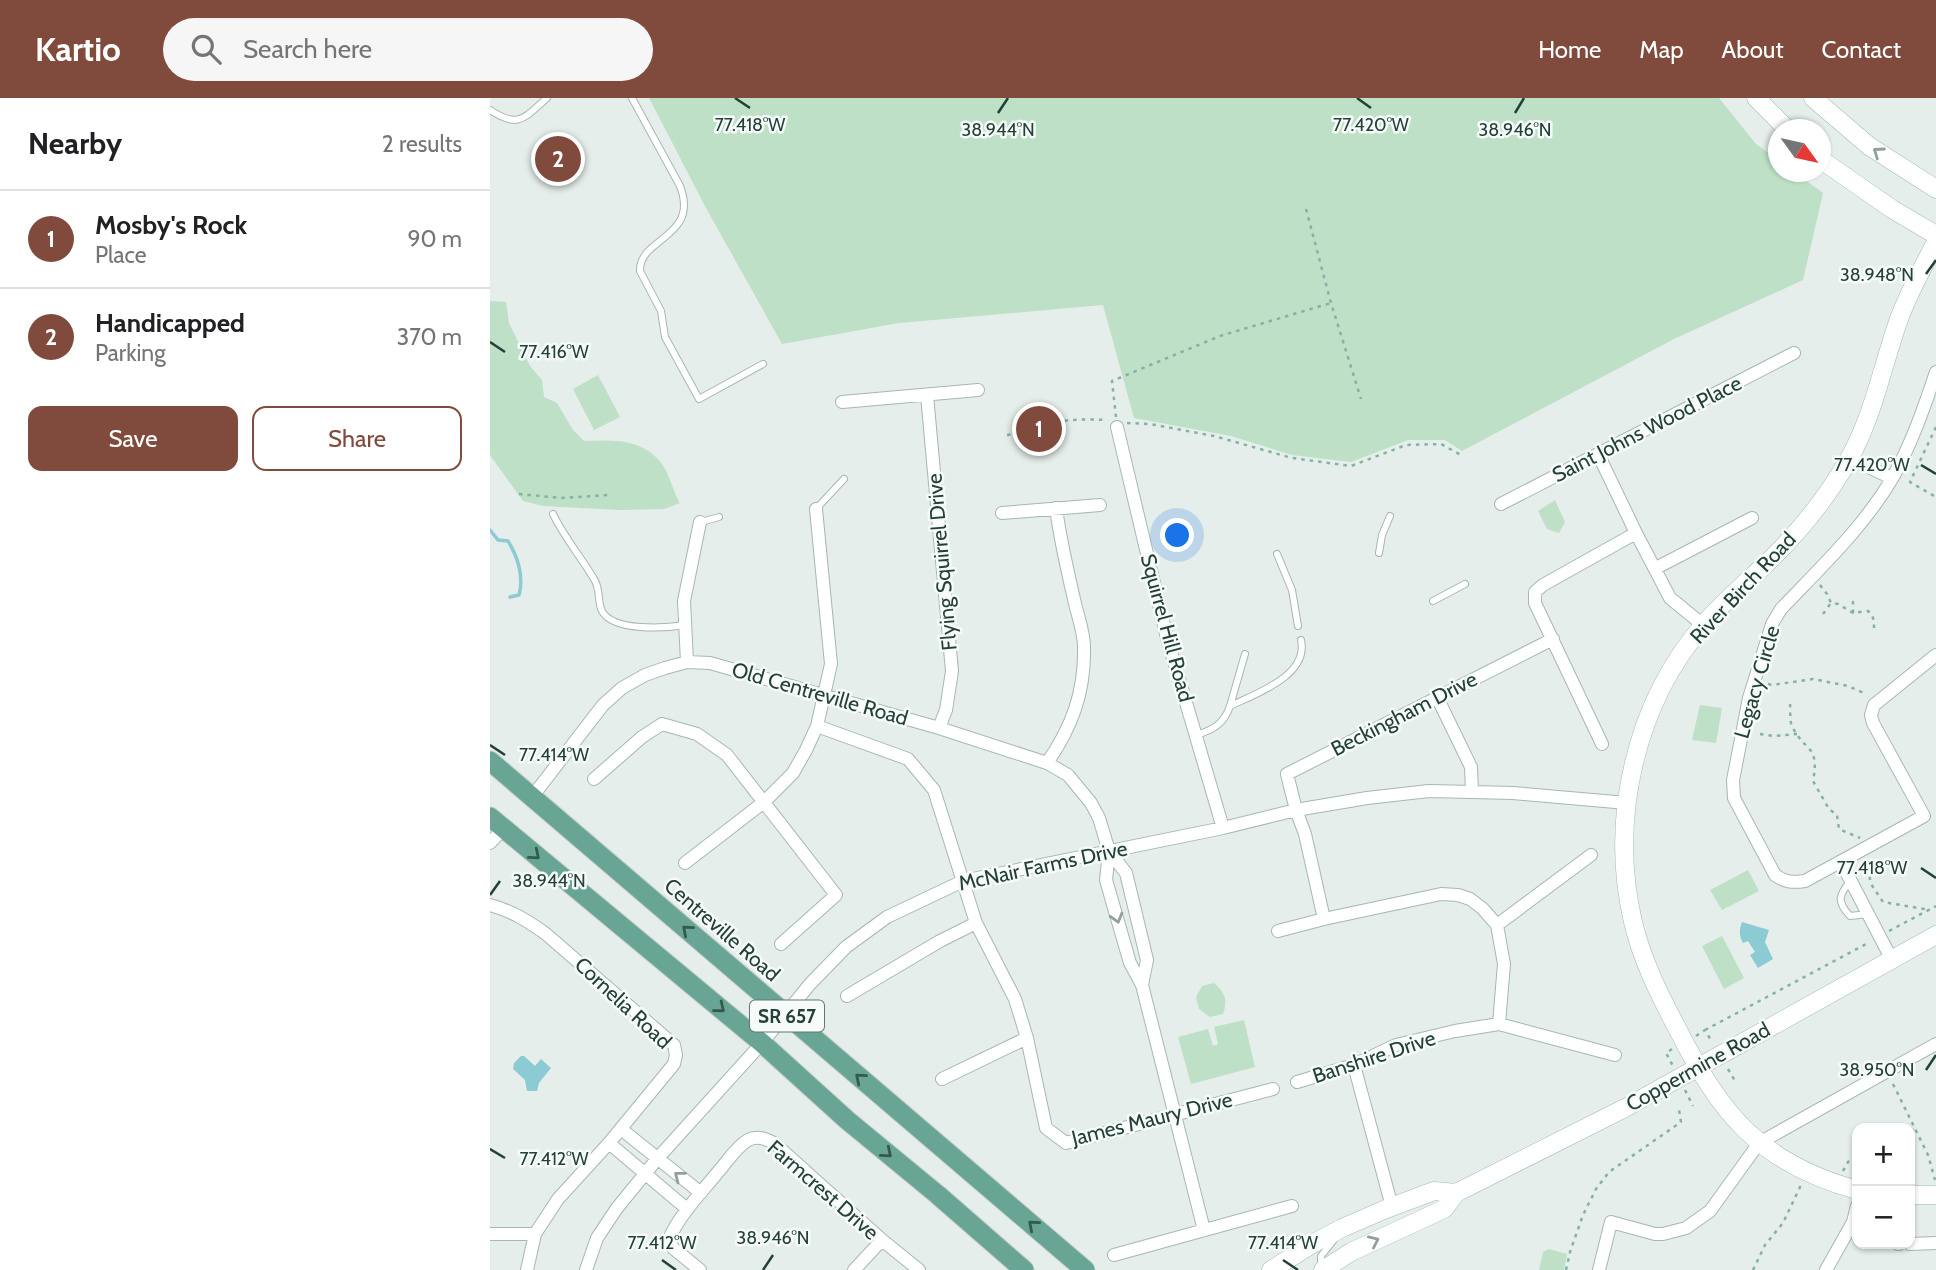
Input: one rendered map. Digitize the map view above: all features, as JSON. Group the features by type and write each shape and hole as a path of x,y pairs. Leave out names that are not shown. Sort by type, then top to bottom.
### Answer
{"main road":[{"name":"Centreville Road","path":"490,761 1085,1270"},
{"name":"SR 657","path":"497,823 762,1043 847,1120 1024,1270"}],"street":[{"path":"1756,98 1777,119"},
{"path":"1813,98 1869,146 1936,189"},
{"path":"1831,166 1892,209 1936,234"},
{"name":"River Birch Road","path":"1852,1189 1806,1172 1759,1143 1724,1108 1698,1068 1660,995 1633,922 1624,861 1627,803 1633,763 1642,732 1655,700 1674,666 1719,607 1776,555 1802,526 1821,503 1849,458 1880,384 1899,319 1936,242"},
{"name":"Saint Johns Wood Place","path":"1501,504 1794,353"},
{"name":"Legacy Circle","path":"1876,704 1871,715 1872,723 1924,817 1805,881 1784,881 1774,875 1734,798 1732,780 1754,680 1772,624 1781,609 1853,532 1892,478 1917,427 1936,372"},
{"path":"842,402 978,390"},
{"name":"Flying Squirrel Drive","path":"927,395 952,671 946,710 939,728"},
{"name":"Squirrel Hill Road","path":"1117,424 1167,638 1223,828"},
{"path":"1598,454 1670,597 1703,625"},
{"path":"1849,458 1892,478"},
{"path":"1002,513 1100,505"},
{"path":"1047,763 1073,718 1082,682 1084,644 1060,542 1056,508"},
{"path":"685,863 764,802 793,773 817,726 831,664 817,509"},
{"path":"1656,568 1752,518"},
{"path":"688,662 684,601 700,522"},
{"path":"1602,744 1535,603 1535,592 1543,584 1636,533"},
{"name":"Beckingham Drive","path":"1296,810 1287,774 1553,639"},
{"path":"1876,704 1936,655"},
{"name":"Old Centreville Road","path":"532,797 603,705 622,688 664,668 688,662 710,663 939,728 1047,763 1068,775 1091,803 1099,818 1109,851"},
{"path":"1437,697 1471,767 1472,792"},
{"path":"594,779 642,737 663,724 697,734 727,755 836,895 781,944"},
{"name":"James Maury Drive","path":"817,726 908,759 934,790 976,923 1015,999 1027,1038 1046,1128 1066,1143 1273,1089"},
{"name":"McNair Farms Drive","path":"586,1270 597,1238 617,1208 657,1159 762,1043 810,984 846,947 887,918 962,881 1223,828 1296,810 1367,798 1429,791 1513,793 1627,803"},
{"path":"1296,810 1305,834 1324,919"},
{"path":"490,843 497,823"},
{"path":"1109,851 1106,880 1130,964 1142,985 1204,1230"},
{"path":"1109,851 1126,873 1147,960 1142,985"},
{"path":"1497,925 1591,855"},
{"path":"1841,862 1892,960"},
{"path":"1278,931 1441,894 1470,899 1497,925 1504,964 1499,1024"},
{"name":"Cornelia Road","path":"490,905 527,919 546,934 674,1045 676,1055 674,1064 621,1129 558,1199 535,1234 527,1270"},
{"path":"847,996 976,923"},
{"name":"Coppermine Road","path":"1322,1270 1341,1263 1444,1209 1456,1193 1625,1108 1936,935"},
{"name":"Banshire Drive","path":"1297,1082 1354,1065 1396,1045 1499,1024 1615,1055"},
{"path":"942,1079 1027,1038"},
{"path":"1599,1270 1611,1222 1655,1234 1686,1228 1710,1211 1759,1143 1936,1044"},
{"path":"1354,1065 1392,1207"},
{"path":"621,1129 701,1193"},
{"name":"Farmcrest Drive","path":"700,1270 673,1248 669,1239 674,1228 735,1152 750,1139 762,1138 774,1143 913,1268"},
{"path":"609,1143 687,1209"},
{"name":"Coppermine Road","path":"1271,1270 1297,1252 1392,1207 1434,1191 1456,1193"},
{"path":"1915,1195 1936,1195"},
{"path":"1114,1255 1292,1206"},
{"path":"1826,1270 1852,1233"},
{"path":"490,1234 535,1234"},
{"path":"854,1270 882,1240"},
{"path":"1915,1244 1936,1243"}],"lane":[{"path":"490,110 503,118 516,121 547,98"},
{"path":"632,98 680,186 683,198 680,222 646,254 640,266 640,271 661,311 665,337 699,399 764,364"},
{"path":"817,509 844,479"},
{"path":"552,514 598,586 602,611 610,619 641,628 685,625"},
{"path":"1379,554 1382,535 1390,516"},
{"path":"700,522 719,517"},
{"path":"1278,554 1292,590 1298,626"},
{"path":"1433,601 1465,584"},
{"path":"1230,706 1286,677 1303,649 1301,640"},
{"path":"1196,735 1219,725 1227,716 1245,654"},
{"path":"1851,880 1840,898 1842,907 1850,916 1868,914"},
{"path":"1322,1270 1320,1259 1323,1253 1356,1222"}],"path":[{"path":"1306,209 1331,303 1361,399"},
{"path":"1117,424 1112,381 1220,336 1331,303"},
{"path":"1007,435 1052,422 1084,420 1150,424 1214,436 1292,458 1351,466 1406,445 1441,444 1461,455"},
{"path":"1936,427 1910,482 1936,497"},
{"path":"519,494 561,498 609,495"},
{"path":"1812,577 1831,603"},
{"path":"1853,614 1855,598"},
{"path":"1831,603 1838,604 1853,614 1868,611 1874,619 1874,628"},
{"path":"1823,614 1831,603"},
{"path":"1754,680 1772,685 1813,679 1848,686 1870,696 1876,704"},
{"path":"1790,704 1791,724 1814,755 1816,765 1813,781 1829,810 1836,815 1839,829 1861,838 1871,884 1883,902 1930,910"},
{"path":"1760,734 1797,734"},
{"path":"1705,1030 1936,906"},
{"path":"1886,1072 1928,1155 1935,1184"},
{"path":"1566,1270 1574,1240 1596,1189 1609,1172 1681,1122 1679,1110"},
{"path":"1838,1185 1844,1166 1852,1158"},
{"path":"1753,1270 1765,1245 1783,1223 1806,1172"}],"green space":[{"path":"649,98 1719,98 1756,144 1768,153 1768,182 1808,182 1823,193 1803,280 1674,339 1462,451 1445,440 1408,440 1351,462 1292,455 1231,436 1134,418 1103,305 899,323 782,344 706,208"},
{"path":"490,301 506,302 509,323 530,366 542,380 544,397 557,403 573,430 584,441 626,442 645,449 664,467 680,503 664,509 619,510 543,506 523,501 490,455"},
{"path":"598,375 620,417 594,430 573,389"},
{"path":"1555,500 1565,522 1559,533 1547,529 1538,511"},
{"path":"1700,705 1722,708 1716,743 1692,740"},
{"path":"1748,870 1759,891 1722,910 1710,890"},
{"path":"1722,936 1744,978 1724,989 1702,946"},
{"path":"1214,983 1223,993 1225,1004 1223,1014 1210,1017 1199,1009 1196,997 1202,986"},
{"path":"1244,1020 1255,1067 1191,1084 1178,1037 1208,1029 1213,1046 1218,1044 1214,1027"},
{"path":"1549,1249 1567,1254 1564,1270 1539,1270 1543,1252"}],"water":[{"path":"1742,922 1769,930 1765,942 1773,959 1758,968 1750,955 1755,952 1748,941 1743,943 1741,938"},
{"path":"521,1056 535,1066 541,1059 551,1068 539,1083 537,1091 527,1091 525,1080 513,1069 514,1063"}],"waterway":[{"path":"490,530 498,540 508,541 517,560 520,574 519,595 510,597"}],"place":[{"name":"Handicapped","path":"558,159"},
{"name":"Mosby's Rock","path":"1039,429"}]}
